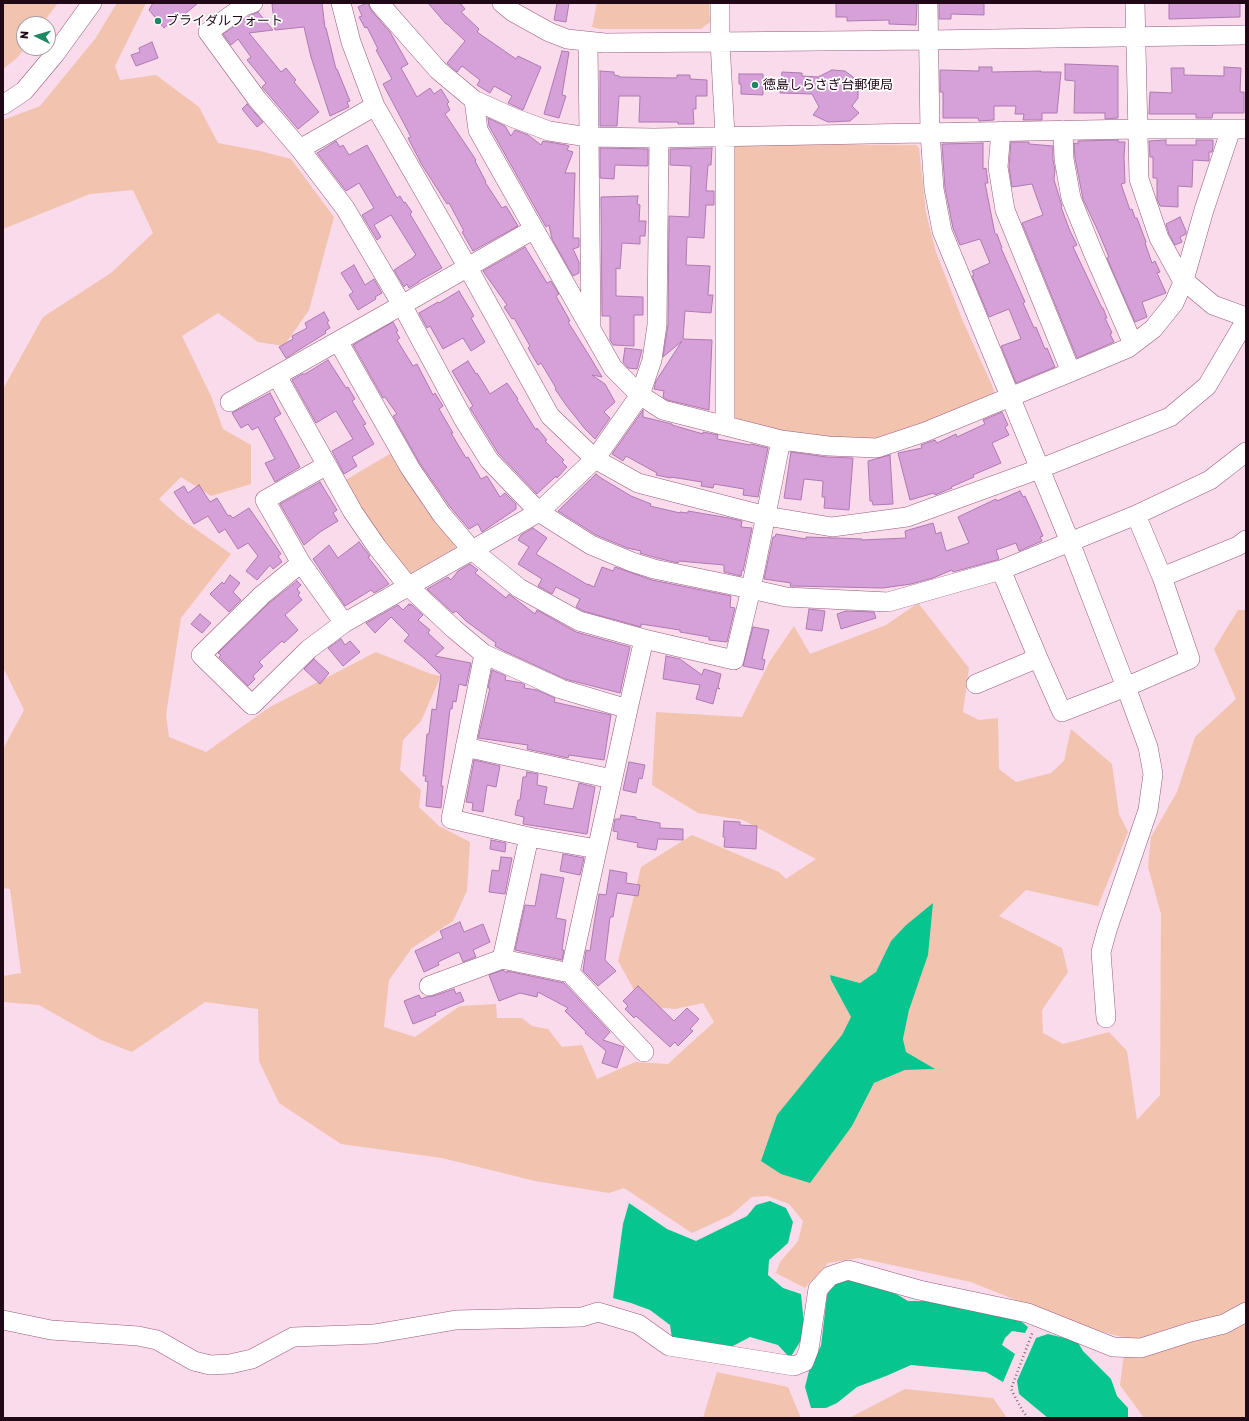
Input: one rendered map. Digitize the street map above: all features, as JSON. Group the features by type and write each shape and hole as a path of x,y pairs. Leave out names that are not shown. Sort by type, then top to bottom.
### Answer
{"street":[{"path":"3,105 24,91 55,54 92,3"},
{"path":"253,3 244,6 208,32 257,99 297,145 345,208 402,305 464,420 489,460 539,512 591,545 632,562 654,569 786,597 888,602 1001,570 1136,515 1210,480 1246,452"},
{"path":"341,3 351,42 375,106 467,266 550,416 594,459 638,482 766,516 832,527 907,517 1039,469 1170,417 1207,386 1246,320"},
{"path":"379,3 438,70 474,100 514,118 549,131 588,137 659,138 1063,130 1238,129 1204,210 1184,280 1174,303 1152,330 1128,348 925,432 877,448 828,446 781,440 663,410 640,394 613,368 478,130 474,100"},
{"path":"502,3 513,12 549,32 567,39 605,43 1246,35"},
{"path":"720,3 720,41 725,136 725,426"},
{"path":"928,3 930,133 934,189 942,232 1070,542 1148,747 1153,774 1148,810 1107,930 1101,952 1106,1018"},
{"path":"1135,3 1139,179 1160,238 1181,278 1213,305 1246,317"},
{"path":"588,42 591,328"},
{"path":"297,145 300,149 375,106"},
{"path":"1063,130 1064,159 1071,198 1133,344"},
{"path":"1001,131 998,167 1005,210 1071,372"},
{"path":"301,563 262,595 201,655 252,705 309,649 344,623 539,512 594,459 640,394 652,360 657,324 659,138"},
{"path":"230,402 402,305 534,228"},
{"path":"338,341 410,468 442,515 472,550 519,588 580,621 644,639 734,660 751,589 781,440"},
{"path":"277,376 353,512 377,547 408,586 454,629 484,654 561,688 628,709"},
{"path":"327,465 265,500 301,563 344,623"},
{"path":"1001,570 1062,712 1126,687 1190,659 1162,577 1136,515"},
{"path":"1162,577 1238,546 1246,540"},
{"path":"570,973 644,639"},
{"path":"484,654 451,819 597,849"},
{"path":"976,684 1038,658"},
{"path":"465,748 612,779"},
{"path":"502,959 529,836"},
{"path":"428,986 502,959 570,973 644,1052"},
{"path":"3,1320 51,1330 138,1336 157,1340 194,1361 210,1365 230,1364 252,1359 293,1337 374,1334 456,1320 582,1317 598,1312 638,1324 669,1346 794,1366 804,1362 809,1349 818,1289 830,1276 848,1270 919,1290 1028,1313 1113,1347 1141,1348 1191,1332 1224,1324 1246,1312"}],"path":[{"path":"1028,1418 1022,1410 1012,1389 1038,1317"}],"shaded area":[{"path":"3,3 58,3 48,16 16,16 16,56 19,56 3,69"},
{"path":"117,3 146,3 115,66 120,80 156,75 199,107 218,143 291,159 334,217 309,310 284,346 258,342 218,313 182,336 211,396 223,429 251,445 251,484 211,496 181,477 159,499 180,518 231,554 181,618 166,715 169,737 206,752 270,707 376,652 431,674 441,676 421,721 403,740 400,770 421,790 419,807 439,826 470,842 467,891 453,921 412,948 389,980 384,1027 415,1037 460,1006 496,1004 497,1018 522,1018 532,1026 548,1029 562,1047 582,1045 597,1079 635,1062 668,1064 714,1022 703,1003 675,1009 643,1006 618,961 641,867 692,835 779,872 786,879 816,859 743,820 698,813 652,785 656,712 742,717 770,661 794,626 810,654 886,625 918,603 969,668 963,712 979,720 998,718 999,769 1016,782 1051,773 1064,761 1071,729 1112,764 1119,814 1128,832 1098,906 1026,890 999,916 1062,948 1068,972 1042,1010 1043,1033 1063,1044 1109,1032 1127,1051 1137,1120 1160,1095 1161,914 1148,867 1151,837 1177,792 1195,737 1236,699 1214,649 1238,610 1246,610 1246,1418 1144,1418 1120,1385 1126,1338 1080,1326 971,1282 859,1258 828,1263 805,1288 776,1273 780,1262 798,1241 803,1221 789,1204 768,1196 752,1197 731,1215 692,1233 624,1188 609,1193 535,1181 442,1158 341,1144 279,1103 259,1061 258,1009 205,1002 132,1052 101,1040 39,1005 3,1002 3,976 21,973 10,889 3,888 3,749 24,710 5,671 3,672 3,389 43,317 111,273 153,233 133,190 90,194 3,229 3,120 40,106 95,39","holes":["905,926 909,1010 903,1039 906,1052 934,1069 905,1070 874,1083 852,1126 843,1035 851,1017 831,980 830,975 860,983 876,972 891,941"]},
{"path":"597,3 709,3 710,22 701,29 600,29 592,27"},
{"path":"738,144 916,145 919,148 926,213 936,252 962,319 994,390 993,395 944,417 884,437 850,441 829,440 728,421 732,149"},
{"path":"393,452 424,507 436,523 455,543 455,548 409,574 383,541 344,481"},
{"path":"933,903 928,955 909,1010 903,1039 906,1052 935,1069 905,1070 874,1083 852,1126 810,1183 781,1174 761,1161 777,1115 842,1035 851,1017 831,980 830,975 860,983 876,972 891,941 905,926"},
{"path":"770,1201 786,1208 793,1222 788,1243 769,1260 768,1275 783,1288 801,1294 805,1334 790,1358 778,1345 750,1337 731,1347 672,1338 670,1325 650,1310 613,1298 623,1224 629,1203 667,1229 696,1241 747,1216 756,1205"},
{"path":"847,1277 881,1285 908,1301 942,1301 1016,1317 1028,1327 1025,1333 1012,1331 1005,1338 1002,1345 1015,1354 1003,1382 986,1372 911,1365 857,1387 837,1403 826,1408 811,1408 805,1387 811,1363 821,1346 827,1295 834,1282"},
{"path":"1048,1334 1077,1341 1083,1351 1111,1379 1117,1396 1128,1408 1128,1418 1048,1418 1019,1394 1017,1381 1036,1338"},
{"path":"717,1372 788,1387 801,1418 703,1418"},
{"path":"905,1389 993,1398 1007,1418 849,1418"}],"building":[{"name":"ブライダルフォート","path":"153,3 198,3 180,18 178,16 164,28 149,10"},
{"path":"322,3 325,28 336,69 350,101 347,102 349,107 330,116 311,57 304,27 275,30 272,4"},
{"path":"367,3 371,10 390,32 408,64 401,68 417,97 430,88 434,94 441,89 449,102 447,104 450,110 445,114 476,160 475,161 485,182 502,208 506,206 518,226 473,251 462,232 464,231 449,203 447,204 422,165 408,138 411,137 383,84 392,79 376,50 378,49 367,27 365,28 359,17 362,16 358,7"},
{"path":"428,3 460,3 465,9 461,12 479,29 477,32 516,59 518,56 541,67 523,110 508,103 512,96 494,86 490,93 477,85 480,80 462,66 457,72 447,63 465,41 446,24"},
{"path":"557,3 569,3 566,22 554,20"},
{"path":"836,3 917,3 916,25 889,24 889,20 847,21 847,17 836,17"},
{"path":"939,3 984,3 984,15 951,14 951,19 939,19"},
{"path":"1169,3 1240,3 1240,17 1169,19"},
{"path":"258,12 273,30 249,33 281,72 286,68 296,80 294,82 319,112 298,129 262,87 266,83 247,60 251,57 238,39 231,45 223,34 249,16"},
{"path":"152,42 158,58 136,66 131,55 140,52 139,48"},
{"path":"562,51 569,52 562,95 566,96 559,118 544,114"},
{"path":"1065,64 1118,66 1118,118 1105,119 1105,113 1074,113 1075,81 1065,80"},
{"path":"979,67 992,67 992,72 1061,72 1057,113 1042,113 1042,120 1023,120 1024,114 1015,114 1016,106 994,106 994,120 979,121 978,118 943,118 943,92 940,92 940,70 979,71"},
{"path":"1224,67 1241,68 1240,92 1244,92 1244,113 1213,113 1212,118 1196,118 1196,114 1149,114 1150,92 1172,93 1171,68 1184,68 1184,75 1224,76"},
{"path":"832,70 845,71 857,82 858,98 852,106 859,113 850,121 828,122 813,115 819,107 812,94 780,93 782,72 802,73 802,76 818,77"},
{"path":"600,71 614,72 614,75 619,77 677,78 677,75 690,75 690,79 707,80 707,96 696,96 696,109 693,109 694,124 678,124 678,122 639,122 640,96 619,96 617,126 600,126"},
{"path":"739,74 763,74 763,95 741,94"},
{"path":"247,104 263,122 257,127 242,109"},
{"path":"488,118 505,126 511,136 515,130 528,135 541,145 543,141 566,145 569,146 567,150 573,152 565,173 575,173 573,238 579,238 579,247 573,249 579,262 579,273 573,276 552,239 549,225 546,227 489,126"},
{"path":"1118,140 1118,142 1125,142 1125,183 1121,184 1130,210 1132,209 1135,218 1137,218 1152,263 1155,261 1160,272 1157,273 1166,293 1142,302 1147,317 1135,322 1107,258 1109,257 1083,199 1075,158 1074,143 1078,144 1078,141"},
{"path":"1166,140 1166,145 1196,145 1196,140 1213,140 1212,152 1209,152 1209,161 1193,160 1192,187 1178,186 1178,207 1160,206 1157,199 1157,178 1153,178 1153,157 1150,157 1149,141"},
{"path":"336,141 340,147 343,145 349,155 367,145 397,198 400,196 412,212 410,214 442,268 409,288 407,284 404,287 394,270 416,255 391,215 374,225 381,237 377,240 362,215 374,208 359,183 346,191 317,153"},
{"path":"1011,142 1029,142 1029,144 1053,146 1055,170 1054,180 1062,206 1061,207 1077,245 1073,247 1103,308 1107,318 1105,318 1112,333 1110,334 1114,342 1077,358 1022,223 1043,215 1032,184 1012,187 1009,167"},
{"path":"983,143 983,169 986,168 988,183 985,183 995,234 997,234 1001,248 1025,302 1023,303 1034,328 1036,327 1045,349 1047,348 1055,367 1016,383 1001,346 1021,339 1009,309 989,317 972,276 974,275 972,271 990,263 980,239 960,245 953,228 945,188 942,144"},
{"path":"600,148 648,149 648,165 615,165 614,179 600,178"},
{"path":"712,148 711,165 708,165 706,191 714,191 714,205 706,205 704,238 687,237 686,265 710,266 708,295 713,295 711,313 685,311 683,339 712,340 709,410 667,400 663,397 664,391 654,389 656,381 682,341 663,357 668,325 669,216 689,217 691,166 670,165 670,149"},
{"path":"638,196 637,204 640,205 639,221 646,221 645,236 640,236 640,244 622,243 620,269 616,268 616,296 643,297 643,315 634,315 634,346 613,345 610,340 610,316 602,316 601,197"},
{"path":"1180,217 1186,234 1180,237 1182,242 1175,245 1166,224"},
{"path":"525,247 547,283 551,281 559,294 556,296 570,321 568,322 602,377 592,375 605,384 615,402 604,412 610,418 595,439 566,405 555,389 556,388 541,363 538,365 528,348 530,346 514,318 512,319 504,307 507,305 483,271"},
{"path":"354,265 365,285 374,279 382,293 375,297 376,299 358,310 349,295 353,292 341,273"},
{"path":"459,291 474,316 471,318 485,342 471,351 463,338 443,349 430,326 427,328 419,313"},
{"path":"324,312 329,321 327,322 330,328 325,331 326,333 286,358 279,347 293,339 292,336 307,328 305,323"},
{"path":"393,322 398,331 396,332 400,338 397,340 413,366 417,364 433,395 435,393 443,406 439,409 466,458 468,457 481,479 487,476 500,497 505,493 516,504 516,509 482,532 478,524 469,529 451,508 419,462 393,416 397,414 385,397 383,398 353,345"},
{"path":"625,348 642,350 637,369 628,368 623,362"},
{"path":"328,360 355,399 352,401 366,424 363,425 374,444 352,457 357,466 344,474 332,451 353,439 336,411 316,423 292,380"},
{"path":"468,361 490,394 507,383 536,430 537,428 547,440 545,441 564,460 562,462 567,467 557,478 556,476 537,494 498,453 470,408 473,406 452,371"},
{"path":"270,393 281,414 274,418 300,467 275,482 265,463 275,459 258,427 252,430 248,424 241,428 232,413"},
{"path":"643,410 643,417 703,434 703,432 718,435 717,439 768,448 758,497 743,495 744,489 714,484 713,488 701,486 702,482 656,475 657,473 626,456 623,461 612,454"},
{"path":"1002,412 1008,425 1005,427 1009,435 992,443 1001,463 973,475 974,477 935,495 934,493 910,500 898,453 922,448 921,445 935,440 937,443 956,434 957,437 985,424 983,420"},
{"path":"791,452 827,457 853,458 849,510 824,508 825,497 822,497 823,481 804,479 801,500 784,498"},
{"path":"890,455 893,504 873,505 872,501 870,501 868,461"},
{"path":"596,474 631,496 651,504 650,506 680,513 688,513 688,511 729,518 742,521 741,527 752,528 741,576 724,572 724,565 679,561 678,563 640,553 641,551 627,548 596,535 558,511"},
{"path":"320,482 337,510 333,513 338,521 320,532 304,545 280,504"},
{"path":"199,485 210,502 217,498 228,516 230,515 233,518 249,508 281,554 278,556 282,562 273,569 270,565 257,580 246,571 258,556 248,543 238,549 225,529 219,533 208,516 194,524 174,492 184,486 188,493"},
{"path":"1020,491 1023,497 1025,496 1036,520 1043,536 1040,537 1042,541 1019,551 1016,543 996,550 999,559 997,560 953,572 952,570 933,578 911,584 883,588 790,586 791,583 764,579 773,537 775,537 776,534 806,539 806,537 862,540 906,538 905,531 933,523 936,534 941,532 946,551 969,543 958,517 996,499 997,501"},
{"path":"533,528 547,538 536,554 588,585 594,587 602,567 613,571 615,567 652,580 731,596 730,607 735,608 727,642 709,640 709,637 680,632 680,630 641,624 641,627 583,611 576,607 580,599 556,587 552,594 538,586 542,579 518,564 529,547 518,540 521,535"},
{"path":"359,542 370,556 368,557 389,584 374,593 371,590 345,606 313,559 329,545 338,558"},
{"path":"470,564 478,570 475,573 506,598 509,594 535,614 537,610 576,632 630,647 620,693 565,679 504,651 495,646 496,643 466,621 456,611 453,613 427,589 448,577 451,580 458,571"},
{"path":"230,575 240,583 233,592 241,600 229,612 210,594 222,582 224,584"},
{"path":"297,581 301,585 297,589 300,593 298,595 302,600 285,615 298,630 284,643 282,641 259,662 263,666 253,676 255,679 248,686 219,657 221,655 218,653 269,603"},
{"path":"409,604 410,606 411,604 423,615 418,620 430,630 428,633 444,648 435,656 471,663 466,686 459,684 456,702 453,701 452,709 450,709 441,786 443,786 441,808 426,806 428,782 425,781 426,776 423,776 427,734 429,734 432,709 436,710 441,675 404,641 409,635 391,617 375,633 366,623 398,605 403,610"},
{"path":"809,609 825,611 822,631 806,629"},
{"path":"846,611 874,612 876,618 841,629 837,614"},
{"path":"200,614 211,623 202,633 191,624"},
{"path":"753,627 769,630 762,659 765,660 763,670 743,666"},
{"path":"341,639 345,645 350,641 360,652 343,666 328,648"},
{"path":"666,656 680,659 702,675 704,669 721,674 718,687 720,689 717,688 713,704 696,699 700,685 663,679"},
{"path":"314,659 329,673 320,684 304,669"},
{"path":"492,670 506,676 505,680 522,683 525,685 524,688 537,690 555,698 554,702 611,715 604,760 569,755 568,758 527,749 528,745 478,738 490,688 488,688"},
{"path":"474,760 500,766 496,787 487,785 483,812 472,810 473,803 466,802"},
{"path":"629,762 645,765 642,779 639,778 636,793 623,790"},
{"path":"527,772 538,774 537,785 547,787 544,804 573,809 579,783 595,787 587,834 523,824 524,817 515,815 518,800 520,800 523,777 526,777"},
{"path":"621,815 660,823 660,828 683,829 683,840 658,839 656,850 637,847 638,843 617,839 618,832 613,831 615,819 620,819"},
{"path":"724,821 740,822 740,825 757,826 756,849 724,847"},
{"path":"491,840 506,843 505,852 490,849"},
{"path":"563,854 584,858 580,875 560,871"},
{"path":"501,857 512,858 505,894 489,892 492,870 499,871"},
{"path":"610,870 627,873 626,883 640,885 638,896 617,893 613,917 610,917 605,960 616,971 598,986 583,971 586,950 590,951 599,894 606,895"},
{"path":"541,874 564,878 556,918 566,920 562,960 515,950 525,905 535,906"},
{"path":"460,922 464,932 483,924 490,942 473,950 476,957 463,962 459,952 438,962 439,965 424,972 415,951 443,938 440,931"},
{"path":"503,970 507,973 507,971 564,983 610,1032 603,1040 624,1047 617,1068 602,1063 606,1051 585,1033 586,1032 565,1011 568,1008 538,992 537,997 520,993 499,1001 489,975"},
{"path":"638,986 674,1021 687,1008 699,1019 690,1029 693,1031 678,1046 675,1042 670,1047 636,1016 634,1018 625,1009 628,1006 623,1001"},
{"path":"454,989 456,994 460,992 464,1001 435,1013 436,1015 413,1024 404,1001 419,995 421,999"}],"place":[{"name":"ブライダルフォート","path":"158,21"},
{"name":"徳島しらさぎ台郵便局","path":"755,85"}]}
